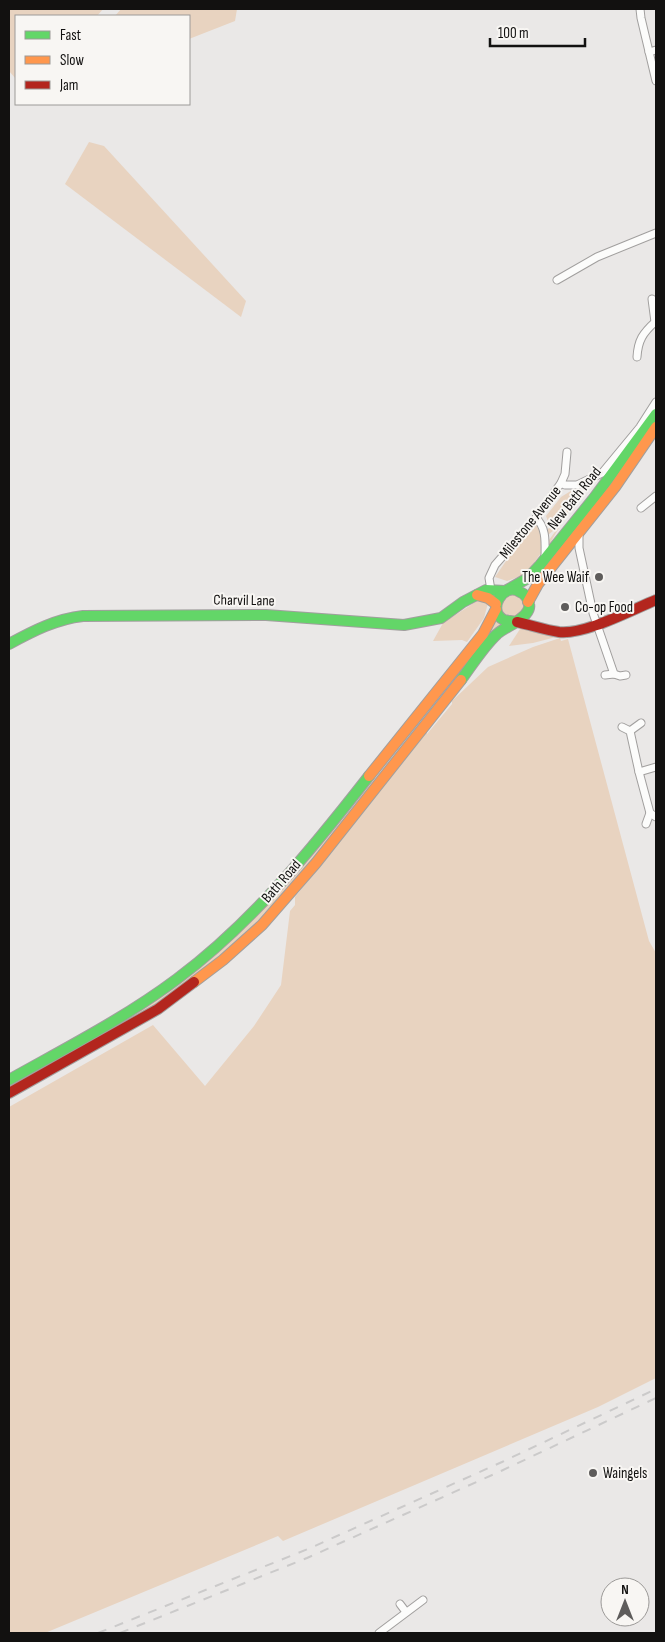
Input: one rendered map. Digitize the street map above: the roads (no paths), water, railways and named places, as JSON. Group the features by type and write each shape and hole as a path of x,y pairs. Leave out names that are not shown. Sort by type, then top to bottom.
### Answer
{"main road":[{"name":"New Bath Road","path":"506,591 528,578 545,558 604,486 656,414"},
{"name":"New Bath Road","path":"528,605 538,584 615,487 656,428"},
{"path":"506,591 513,589 525,595 528,605 544,627"},
{"name":"Charvil Lane","path":"9,644 55,621 78,615 266,615 390,624 415,624 441,618 462,602 477,595 491,590 506,591"},
{"name":"Bath Road","path":"9,1080 140,1005 193,967 240,926 291,871 483,634 496,607 499,596 506,591"},
{"path":"477,595 488,598 496,607 499,616 503,620 544,627 564,633 596,625 656,600"},
{"name":"Bath Road","path":"9,1093 158,1009 223,960 262,925 316,863 405,753 496,635 524,617 528,605"}],"street":[{"path":"640,9 652,51 656,81"},
{"path":"557,280 598,258 656,233"},
{"path":"637,357 643,333 656,322 652,300"},
{"path":"561,483 577,485 602,473 640,427 656,402"},
{"name":"Milestone Avenue","path":"491,590 489,578 495,565 536,518 561,483 565,474 567,452"},
{"path":"641,508 656,496"},
{"path":"536,518 540,521 544,530 545,558"},
{"path":"579,534 579,548 596,625 614,674"},
{"path":"604,675 626,675"},
{"path":"630,731 641,724"},
{"path":"622,726 630,731 639,772 653,815 646,824"},
{"path":"639,772 656,767"},
{"path":"379,1633 423,1600"},
{"path":"400,1604 406,1612"}],"railway":[{"path":"98,1633 308,1549 502,1462 656,1389"},
{"path":"120,1633 307,1558 501,1471 656,1398"}],"place":[{"name":"The Wee Waif","path":"599,577"},
{"name":"Co-op Food","path":"565,607"},
{"name":"Waingels","path":"593,1473"}]}
